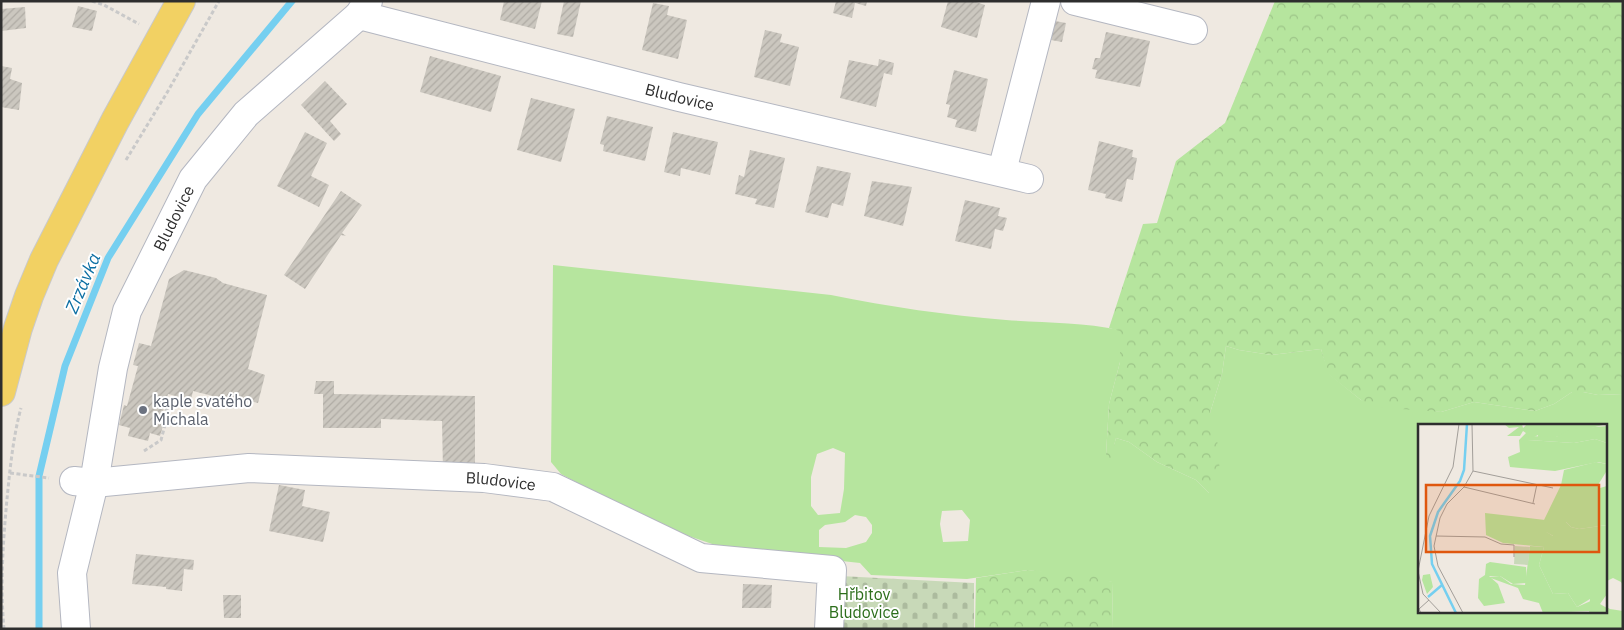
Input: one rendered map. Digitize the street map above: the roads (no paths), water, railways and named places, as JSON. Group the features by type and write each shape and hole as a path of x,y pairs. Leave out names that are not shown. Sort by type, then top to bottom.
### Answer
{"main road":[{"path":"11,400 18,328 28,296 44,260 115,121 181,1"}],"street":[{"path":"1002,172 1046,1"},
{"path":"1074,1 1193,30"},
{"name":"Bludovice","path":"76,629 72,573 84,482 127,311 193,179 246,114 363,8 678,97 1029,179"},
{"name":"Bludovice","path":"84,482 126,480 249,468 484,478 552,487 701,558 832,570 829,629"}],"waterway":[{"name":"Zrzávka","path":"39,629 39,476 65,366 108,258 198,114 292,1"}],"place":[{"name":"kaple svatého Michala","path":"143,410"}],"park label":[{"name":"Hřbitov Bludovice","path":"864,603"}]}
